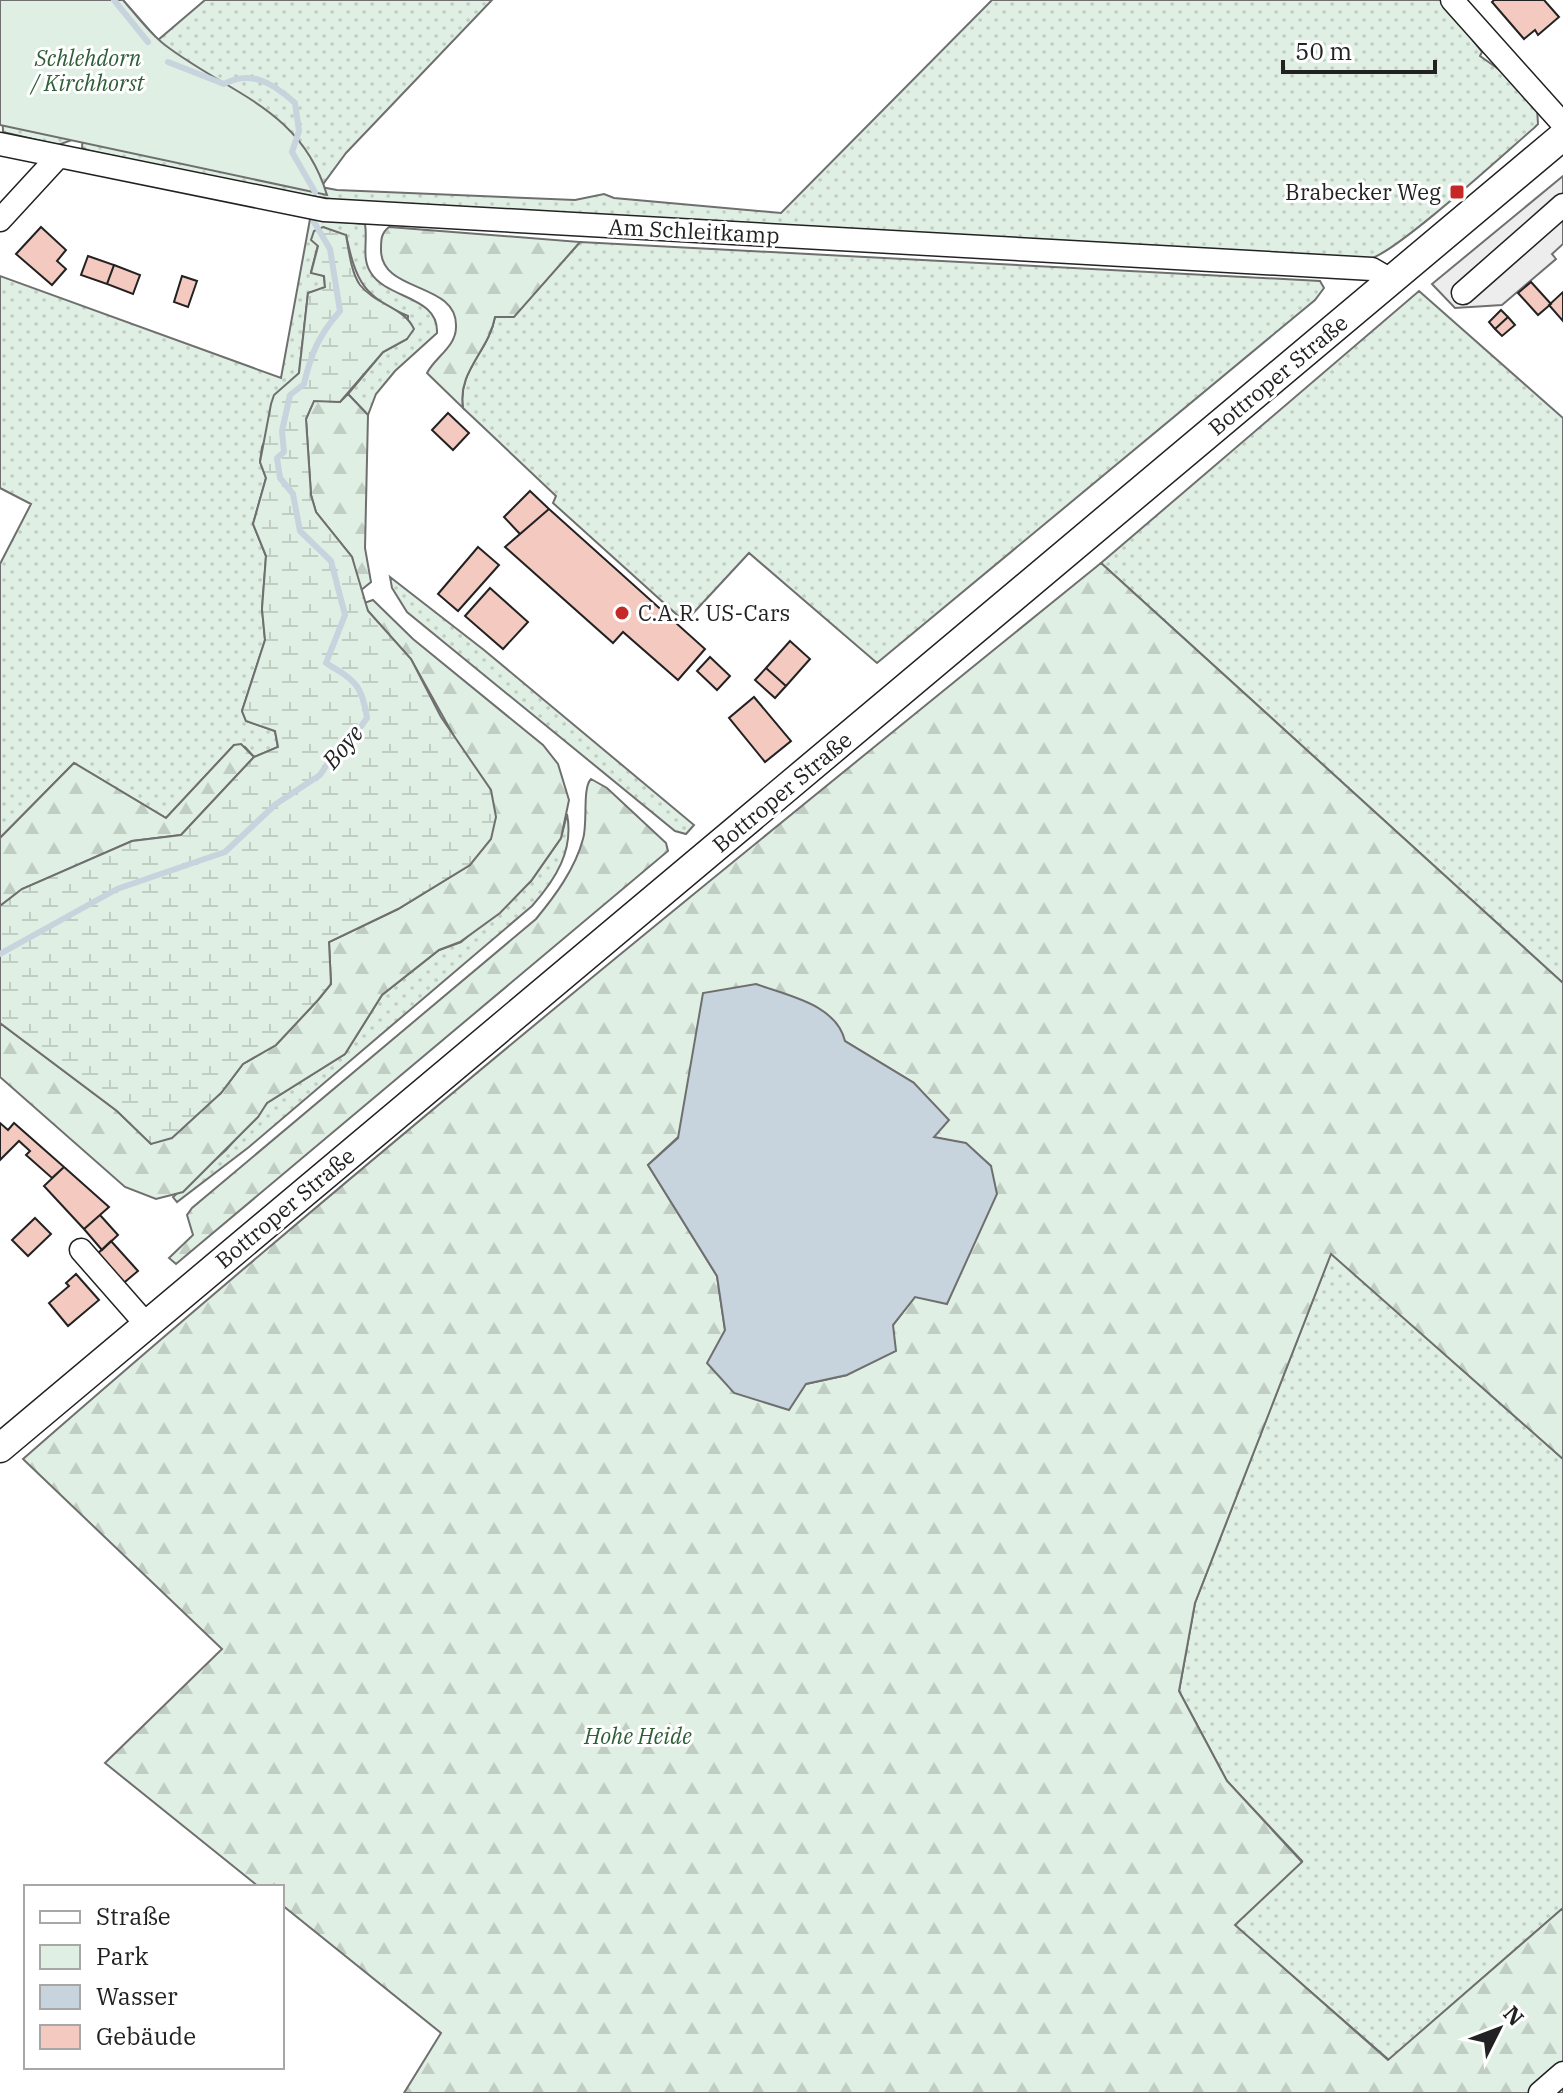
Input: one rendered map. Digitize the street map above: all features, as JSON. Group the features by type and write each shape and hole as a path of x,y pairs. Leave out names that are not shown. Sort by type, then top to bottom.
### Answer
{"main road":[{"name":"Bottroper Straße","path":"0,1448 1563,136"}],"street":[{"path":"1452,0 1563,124"},
{"name":"Am Schleitkamp","path":"0,144 324,210 1372,269 1391,280"},
{"path":"0,220 58,157"},
{"path":"1463,293 1563,205"},
{"path":"81,1250 146,1324"},
{"path":"1540,2093 1563,2073"}],"green space":[{"name":"Schlehdorn / Kirchhorst","path":"0,0 123,0 165,45 281,122 300,142 315,166 327,195 0,125"},
{"path":"123,0 158,40 205,0 492,0 346,153 321,187 337,190 575,200 604,194 614,198 781,213 992,0 1441,0 1482,52 1480,56 1504,73 1537,108 1538,124 1425,222 1369,259 356,203 273,190 90,151 82,148 83,136 58,145 3,132 0,32"},
{"path":"310,219 365,224 365,255 371,273 388,288 430,312 437,333 395,371 376,394 368,415 348,394 383,352 407,339 408,316 381,302 364,286 346,235 318,245 311,272 324,276 325,288 308,293 299,373 289,385 262,447 260,462 266,478 253,524 266,556 262,609 265,640 242,711 246,721 275,731 278,747 254,757 245,747 234,745 166,818 74,763 0,838 0,564 31,504 0,488 0,276 281,378"},
{"path":"323,227 346,235 352,268 360,285 404,316 414,329 407,339 383,352 340,402 314,401 306,419 311,495 316,512 352,557 368,611 411,659 441,717 491,790 496,817 491,839 470,865 398,909 329,942 331,984 318,1000 276,1045 243,1064 221,1093 172,1138 151,1144 117,1111 0,1023 0,906 22,889 132,841 181,835 254,757 278,747 275,731 246,721 242,711 265,640 262,609 266,556 253,524 266,478 260,462 271,404 274,395 299,373 308,293 325,287 324,276 311,273 318,246 311,240 314,231"},
{"path":"389,227 580,242 514,317 495,317 465,383 463,408 427,373 453,340 456,327 453,312 433,294 393,274 384,263 381,240"},
{"path":"580,242 1320,281 1324,288 1315,300 877,663 749,553 685,622 553,503 556,496 463,408 465,383 495,317 514,316"},
{"path":"1419,291 1563,418 1563,983 1101,563"},
{"path":"348,394 368,415 365,548 371,582 360,591 352,557 316,512 311,495 306,419 314,400 340,402"},
{"name":"Hohe Heide","path":"1101,563 1563,983 1563,1459 1331,1254 1195,1603 1179,1691 1227,1781 1302,1862 1235,1925 1388,2060 1563,1908 1563,2093 404,2093 441,2033 284,1907 284,1885 257,1885 105,1763 222,1649 23,1459 289,1230 693,894","holes":["845,1041 914,1083 933,1137 966,1144 991,1166 915,1297 893,1325 847,1375 806,1384 725,1330 717,1276 648,1165 677,1138"]},
{"path":"390,577 484,650 694,825 686,834 675,831 407,612 392,588"},
{"path":"373,600 413,639 543,745 558,764 569,800 561,838 531,881 500,913 460,942 439,950 382,995 345,1054 267,1103 258,1117 183,1192 156,1199 125,1187 0,1077 0,1023 117,1111 151,1144 221,1093 243,1064 276,1045 318,1000 331,984 329,942 398,909 470,865 460,747 411,659 368,611 364,603"},
{"path":"241,744 254,757 181,835 132,841 22,889 0,906 0,838 74,763 166,818 234,745"},
{"path":"591,779 607,788 666,843 668,851 176,1264 169,1258 193,1235 187,1215 192,1208 536,919 564,882 575,861 584,832 587,790"},
{"path":"567,814 568,840 561,863 532,906 249,1147 177,1202 173,1197 226,1150 267,1103 345,1054 382,995 439,950 461,942 531,881 561,838"},
{"path":"1331,1253 1563,1459 1563,1908 1389,2060 1234,1925 1302,1861 1227,1781 1179,1691 1195,1603"}],"shaded area":[{"path":"1563,176 1563,244 1552,254 1556,259 1502,305 1455,308 1432,284"}],"water":[{"path":"756,984 821,1010 840,1028 845,1041 914,1083 949,1120 934,1137 966,1143 991,1166 997,1194 947,1304 915,1297 893,1325 896,1351 847,1375 806,1384 789,1410 734,1393 707,1363 725,1330 717,1276 648,1165 678,1138 703,993"}],"building":[{"path":"1544,0 1559,17 1538,35 1535,30 1524,39 1492,2"},
{"path":"41,227 66,250 57,261 66,269 52,285 16,254"},
{"path":"88,256 114,265 107,284 81,275"},
{"path":"114,265 140,275 133,294 107,284"},
{"path":"182,276 197,281 188,307 174,302"},
{"path":"1531,282 1551,304 1538,315 1518,293"},
{"path":"1563,292 1563,321 1549,305"},
{"path":"1501,310 1508,317 1495,329 1489,322"},
{"path":"1508,317 1515,325 1502,336 1495,329"},
{"path":"448,413 469,433 453,450 432,430"},
{"path":"530,491 549,509 520,534 504,517"},
{"name":"C.A.R. US-Cars","path":"549,509 705,649 678,680 623,632 613,643 505,547"},
{"path":"478,547 499,565 458,611 438,594"},
{"path":"490,588 528,622 503,649 465,616"},
{"path":"790,641 810,659 786,686 766,668"},
{"path":"710,657 730,676 717,690 697,671"},
{"path":"766,668 786,686 775,698 755,680"},
{"path":"754,697 791,741 765,762 729,718"},
{"path":"0,1123 8,1130 14,1123 64,1167 52,1178 26,1155 30,1151 19,1141 0,1160"},
{"path":"64,1167 109,1207 84,1229 44,1186"},
{"path":"100,1215 118,1235 102,1250 84,1229"},
{"path":"35,1218 51,1234 28,1256 12,1240"},
{"path":"111,1241 138,1271 120,1286 94,1257"},
{"path":"76,1274 99,1300 68,1326 49,1303 69,1286 66,1283"}],"waterway":[{"name":"Boye","path":"114,0 148,42"},
{"name":"Boye","path":"168,62 224,84 253,78 279,90 295,103 299,131 292,152 315,192"},
{"name":"Boye","path":"0,954 117,889 225,852 276,804 320,775 345,737 357,732 367,718 355,684 326,663 345,615 331,561 300,531 293,494 280,478 277,458 284,452 282,431 290,395 304,384 317,345 340,311 330,249 314,222"}],"place":[{"name":"Brabecker Weg","path":"1457,192"},
{"name":"C.A.R. US-Cars","path":"622,613"}]}
